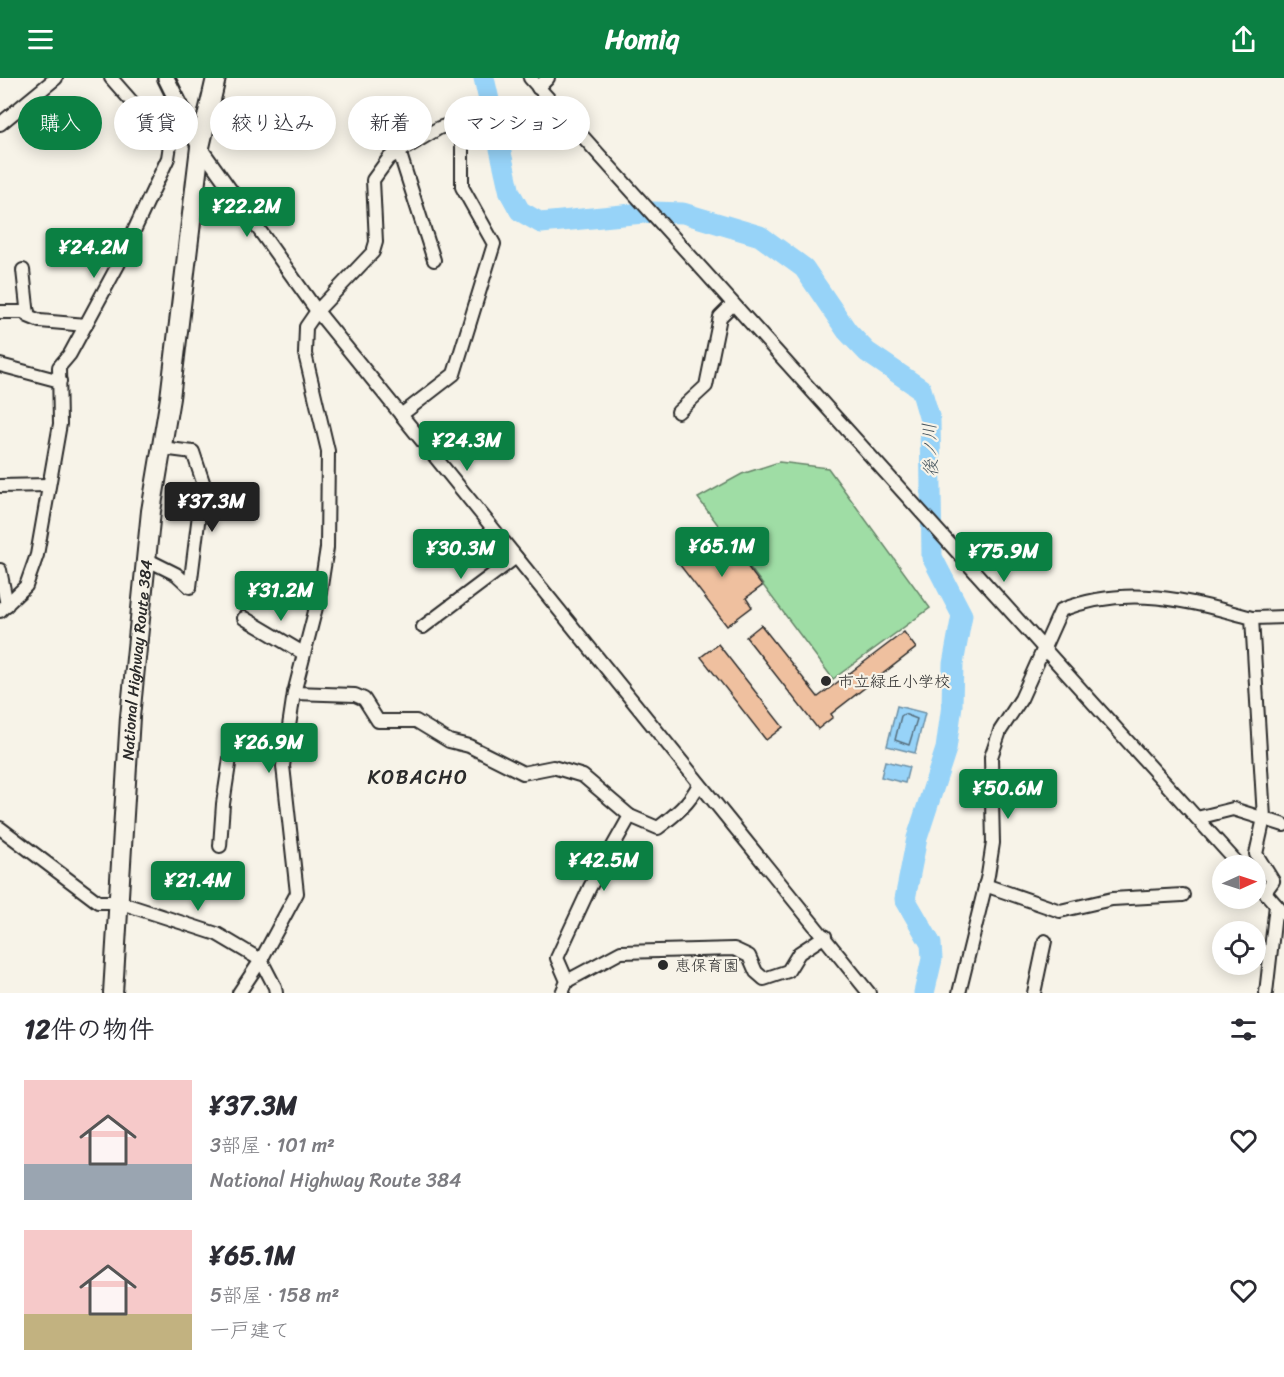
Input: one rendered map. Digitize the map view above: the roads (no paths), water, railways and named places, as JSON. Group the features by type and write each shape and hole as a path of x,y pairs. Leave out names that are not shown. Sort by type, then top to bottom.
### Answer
{"highway":[{"name":"National Highway Route 384","path":"112,993 129,717 151,511 162,448 201,147 216,78"}],"main road":[{"path":"166,78 201,147"}],"street":[{"path":"0,124 56,78"},
{"path":"530,78 545,96"},
{"path":"538,88 548,78"},
{"path":"3,608 26,586 34,565 60,424 60,367 70,354 118,266 168,158 170,145 115,80"},
{"path":"239,993 261,960 297,893 283,766 294,693 321,592 327,548 328,451 305,354 306,327 317,311 373,252 376,242 373,180 389,158 444,126"},
{"path":"590,146 1230,855"},
{"path":"201,147 317,311 869,993"},
{"path":"401,415 454,374 494,244 462,187 462,150"},
{"path":"399,151 434,260"},
{"path":"23,270 28,316 40,321 86,325"},
{"path":"678,412 706,386 720,317 732,305"},
{"path":"0,312 28,312"},
{"path":"0,365 60,381"},
{"path":"146,559 176,574 190,587 203,482 193,452 162,448"},
{"path":"0,486 48,485"},
{"path":"423,627 516,557"},
{"path":"0,570 3,608"},
{"path":"959,993 993,843 991,757 1000,731 1021,699 1062,610 1086,600 1124,594 1197,603 1252,618 1284,617"},
{"path":"244,618 303,653"},
{"path":"1252,618 1264,818 1257,855"},
{"path":"294,693 355,695 364,699 378,721 416,721 449,741 469,746 523,772 553,767 583,776 630,816 657,828 677,814 694,794 699,784"},
{"path":"220,846 223,804 232,745"},
{"path":"1197,818 1233,809 1284,825"},
{"path":"630,816 590,887 557,958 565,989 621,952 734,949 749,956 756,972 764,979 788,971 799,952 825,936"},
{"path":"0,828 98,903 118,902 217,934 261,960 276,993"},
{"path":"1266,870 1273,881 1266,891"},
{"path":"985,885 1060,911 1112,899 1183,895"},
{"path":"1266,893 1280,910 1266,993"},
{"path":"1034,993 1045,941"}],"water":[{"path":"897,706 925,713 915,753 887,746"},
{"path":"885,761 909,767 905,783 881,777"}],"waterway":[{"name":"後ノ川","path":"484,78 510,193 520,211 541,223 653,212 683,213 760,236 804,268 847,331 867,352 921,389 930,420 932,557 962,615 953,664 952,705 946,749 917,838 905,899 931,944 932,959 924,993"}],"place":[{"name":"市立緑丘小学校","path":"826,681"},
{"name":"恵保育園","path":"663,965"}],"district":[{"name":"KOBACHO","path":"418,777"}]}
